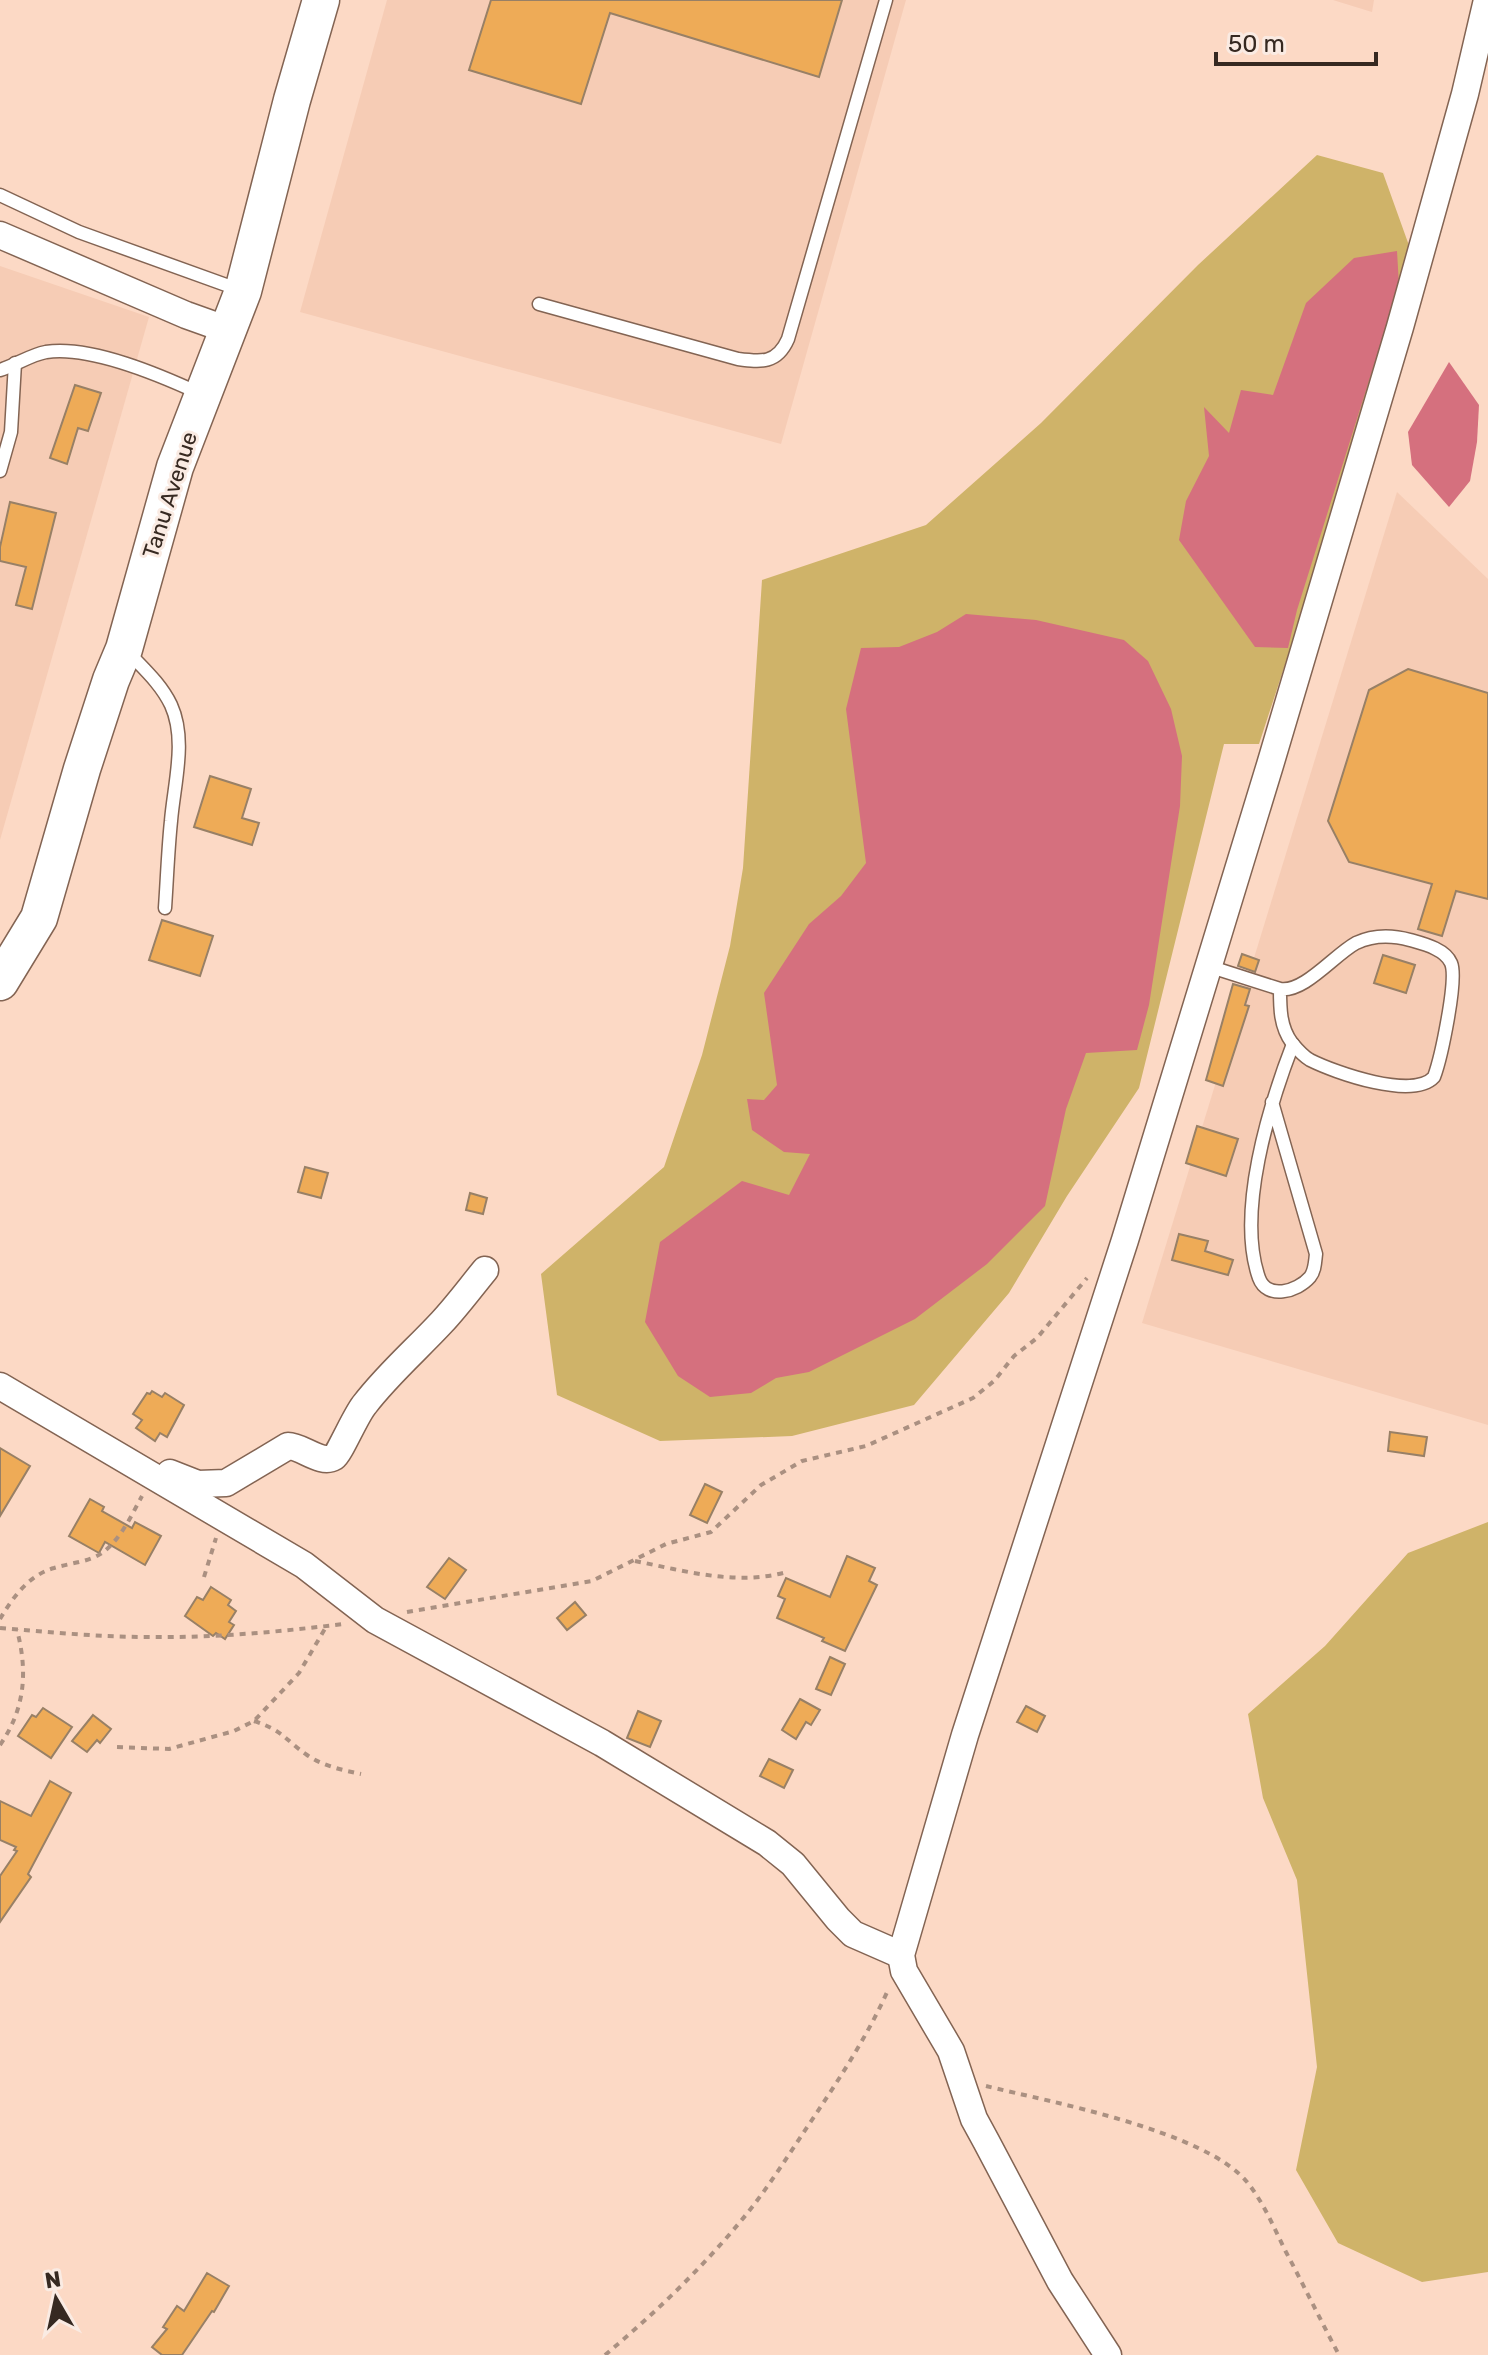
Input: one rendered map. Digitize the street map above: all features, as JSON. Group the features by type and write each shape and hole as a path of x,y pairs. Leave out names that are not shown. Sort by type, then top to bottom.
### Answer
{"street":[{"name":"Tanu Avenue","path":"0,982 39,918 77,783 124,649 175,467 243,291 321,0"},
{"path":"903,1963 965,1735 1125,1240 1400,327 1465,94 1487,0"},
{"path":"0,235 228,330"},
{"path":"146,1472 170,1473 198,1484 214,1485 233,1481 288,1446 296,1446 325,1459 333,1457 340,1451 354,1418 365,1404 444,1320 485,1270"},
{"path":"0,1386 304,1565 375,1620 602,1743 767,1843 793,1864 853,1934 903,1963 951,2051 974,2119 1009,2186 1060,2281 1108,2355"}],"lane":[{"path":"539,304 738,359 764,362 780,354 788,339 886,0"},
{"path":"0,195 79,232 243,291"},
{"path":"0,370 40,353 70,352 146,370 204,396"},
{"path":"0,471 11,432 15,363"},
{"path":"124,649 155,680 168,700 177,732 178,764 165,908"},
{"path":"1208,966 1290,990 1301,986 1338,954 1374,937 1411,940 1442,952 1452,963 1453,981 1434,1077 1428,1084 1405,1087 1379,1083 1313,1061 1293,1044 1283,1023 1280,989"},
{"path":"1272,1102 1316,1254 1314,1270 1309,1278 1297,1287 1284,1291 1272,1291 1261,1283 1254,1245 1252,1207 1262,1140 1272,1102 1293,1044"}],"path":[{"path":"0,1628 86,1635 233,1635 375,1620 439,1605 579,1584 601,1577 666,1544 711,1532 761,1485 802,1461 866,1446 973,1398 994,1381 1014,1356 1037,1338 1088,1277"},
{"path":"0,1619 13,1599 35,1576 98,1555 110,1546 146,1472"},
{"path":"204,1577 224,1517"},
{"path":"635,1561 731,1578 753,1579 787,1572"},
{"path":"117,1747 169,1749 234,1731 254,1721 299,1673 326,1626"},
{"path":"0,1745 12,1728 22,1700 25,1668 17,1630"},
{"path":"254,1721 276,1728 315,1760 361,1774"},
{"path":"605,2355 639,2327 739,2223 773,2180 858,2050 903,1963"},
{"path":"961,2080 1126,2121 1230,2165 1247,2182 1265,2210 1339,2355"}],"shaded area":[{"path":"387,0 906,0 781,444 300,312"},
{"path":"1333,0 1374,0 1372,12"},
{"path":"1317,155 1383,173 1416,265 1259,744 1224,744 1139,1088 1067,1196 1009,1293 914,1405 792,1436 660,1441 557,1395 541,1274 664,1167 702,1055 730,946 743,868 762,580 926,525 1041,423 1198,265"},
{"path":"1397,251 1399,285 1297,610 1288,648 1255,647 1179,540 1186,501 1209,456 1204,407 1229,433 1241,390 1273,395 1306,303 1354,258"},
{"path":"0,266 149,317 0,840"},
{"path":"1449,362 1479,405 1470,481 1449,507 1412,465 1408,432"},
{"path":"1397,492 1488,579 1488,1425 1142,1323"},
{"path":"966,614 1036,620 1124,640 1148,661 1171,709 1182,756 1180,806 1149,1005 1137,1050 1086,1053 1066,1109 1045,1206 987,1264 915,1319 809,1372 776,1378 751,1393 710,1397 678,1376 645,1322 660,1242 742,1181 789,1195 810,1154 784,1152 752,1130 747,1099 764,1100 777,1085 764,993 809,924 841,896 866,863 846,709 861,648 899,647 937,632"},
{"path":"1488,1522 1488,2272 1422,2282 1338,2243 1296,2170 1317,2067 1297,1880 1263,1798 1248,1714 1325,1646 1408,1553"}],"building":[{"path":"491,0 842,0 819,77 610,13 581,104 469,70"},
{"path":"75,385 101,393 88,431 78,428 67,464 50,458"},
{"path":"10,502 56,513 32,609 16,605 26,567 0,561"},
{"path":"1408,669 1488,693 1488,899 1456,891 1442,936 1418,929 1432,884 1349,862 1328,821 1369,690"},
{"path":"210,776 251,789 242,818 259,823 252,845 194,827"},
{"path":"162,920 213,936 200,976 149,960"},
{"path":"1242,954 1259,960 1255,972 1238,966"},
{"path":"1383,955 1415,965 1406,993 1374,983"},
{"path":"1233,984 1250,989 1245,1005 1249,1006 1223,1086 1206,1080"},
{"path":"1197,1126 1238,1139 1226,1176 1186,1163"},
{"path":"305,1167 328,1173 321,1198 298,1192"},
{"path":"470,1193 487,1198 483,1214 466,1210"},
{"path":"1179,1234 1208,1241 1205,1251 1233,1260 1228,1275 1172,1260"},
{"path":"152,1391 162,1397 165,1393 184,1405 167,1437 160,1433 155,1441 136,1428 142,1420 133,1414 147,1393"},
{"path":"1390,1432 1427,1437 1424,1456 1388,1451"},
{"path":"0,1448 30,1466 0,1516"},
{"path":"705,1484 722,1492 707,1523 690,1515"},
{"path":"90,1499 104,1507 102,1511 132,1528 135,1522 161,1536 145,1565 105,1542 99,1553 69,1536"},
{"path":"847,1556 875,1568 869,1581 877,1585 845,1651 822,1641 824,1638 777,1618 785,1599 778,1596 786,1578 830,1597"},
{"path":"449,1558 466,1570 445,1599 427,1587"},
{"path":"211,1587 231,1600 228,1605 236,1611 229,1622 234,1625 225,1639 216,1633 213,1636 185,1616 197,1597 203,1600"},
{"path":"575,1602 586,1615 567,1630 557,1618"},
{"path":"830,1657 845,1664 831,1695 816,1689"},
{"path":"800,1699 820,1710 811,1725 806,1722 796,1739 782,1730"},
{"path":"1026,1706 1045,1716 1037,1732 1017,1722"},
{"path":"43,1708 72,1727 51,1758 18,1736 32,1715 36,1717"},
{"path":"638,1711 661,1721 650,1747 627,1738"},
{"path":"93,1715 111,1729 100,1743 97,1740 87,1752 72,1741"},
{"path":"769,1759 793,1770 784,1788 760,1776"},
{"path":"50,1781 71,1793 28,1874 31,1877 0,1922 0,1876 17,1851 14,1850 16,1847 0,1840 0,1801 31,1816"},
{"path":"207,2273 229,2286 182,2355 162,2355 152,2347 167,2329 163,2327 177,2306 184,2311"}]}
